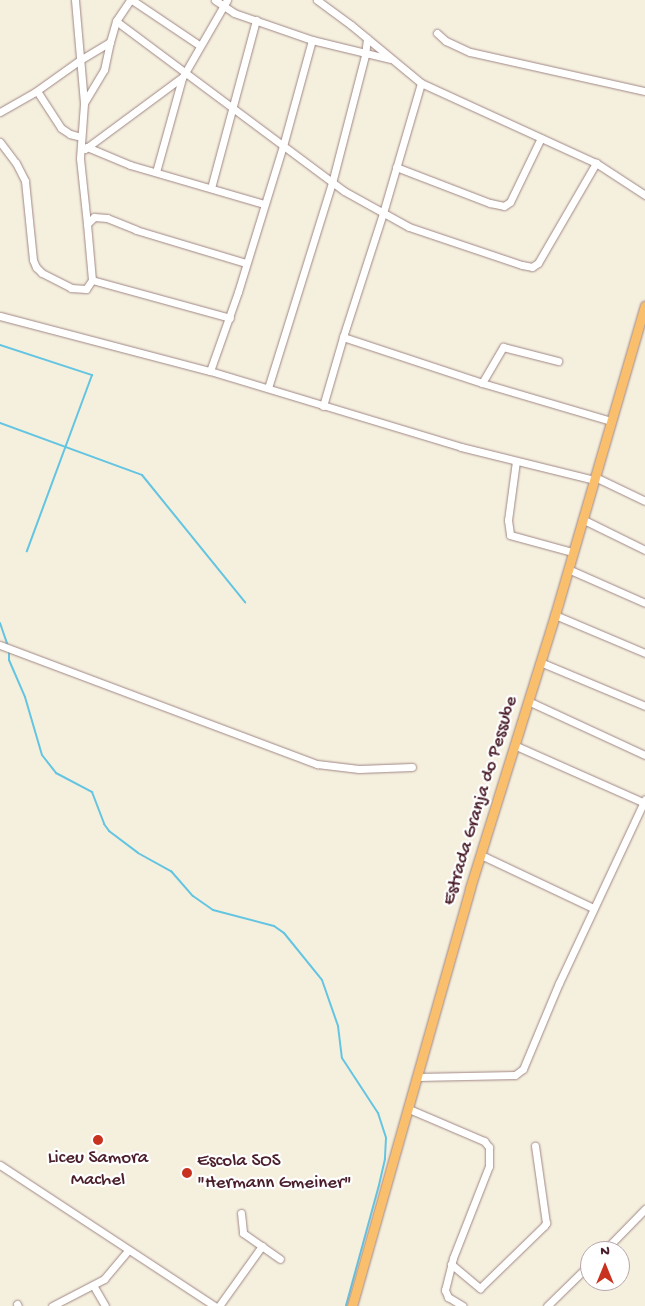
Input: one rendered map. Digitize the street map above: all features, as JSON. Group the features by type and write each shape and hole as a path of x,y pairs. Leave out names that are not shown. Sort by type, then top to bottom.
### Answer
{"main road":[{"name":"Estrada Granja do Pessube","path":"352,1306 481,855 595,479 645,306"}],"street":[{"path":"0,142 16,164 25,181 33,260 36,267 42,273 71,288 86,289 92,280 80,152 84,103 75,0"},
{"path":"84,103 104,70 116,21 131,0 200,45"},
{"path":"215,0 225,3 234,13 312,40 390,60"},
{"path":"317,0 421,83 596,163 645,195"},
{"path":"156,172 184,75 225,3"},
{"path":"210,188 256,20"},
{"path":"116,21 184,75 233,108 332,183 409,227 515,263 532,266 538,263 596,163"},
{"path":"436,33 470,52 645,91"},
{"path":"268,388 332,183 365,55 367,38"},
{"path":"210,371 230,318 283,146 312,40"},
{"path":"0,112 110,42"},
{"path":"80,152 184,75"},
{"path":"323,406 421,83"},
{"path":"37,90 61,128 70,134 81,137"},
{"path":"396,167 490,203 504,206 510,202 541,138"},
{"path":"87,147 121,162 264,204"},
{"path":"87,224 94,217 107,218 152,235 246,263"},
{"path":"92,280 230,318"},
{"path":"0,316 210,371 460,447 595,479 645,501"},
{"path":"343,337 611,421"},
{"path":"482,382 503,346 558,361"},
{"path":"516,461 508,520 510,535 572,552"},
{"path":"582,519 645,550"},
{"path":"568,568 645,603"},
{"path":"554,615 645,653"},
{"path":"0,645 317,764 359,770 412,767"},
{"path":"540,662 645,706"},
{"path":"528,701 645,755"},
{"path":"417,1077 519,1073 527,1060 593,908 644,801 514,745"},
{"path":"481,855 593,908"},
{"path":"409,1109 484,1141 488,1147 489,1166 451,1264 445,1293 463,1306"},
{"path":"451,1264 480,1288 544,1226 546,1223 535,1146"},
{"path":"0,1165 128,1250 217,1306 262,1246"},
{"path":"614,1241 645,1209"},
{"path":"241,1213 242,1233 280,1259"},
{"path":"52,1306 94,1285 112,1272 128,1250"},
{"path":"547,1306 580,1274"},
{"path":"94,1285 105,1306"}],"waterway":[{"path":"0,345 92,375 27,551"},
{"path":"0,423 142,475 245,602"},
{"path":"0,623 8,646"},
{"path":"9,651 9,660 25,697 42,755 56,773 92,792 104,824 109,831 138,853 171,871 193,896 213,910 274,926 284,933 322,980 338,1026 342,1058 378,1113 386,1138 385,1159 379,1185 346,1306"}],"place":[{"name":"Liceu Samora Machel","path":"98,1140"},
{"name":"Escola SOS \"Hermann Gmeiner\"","path":"187,1173"}]}
